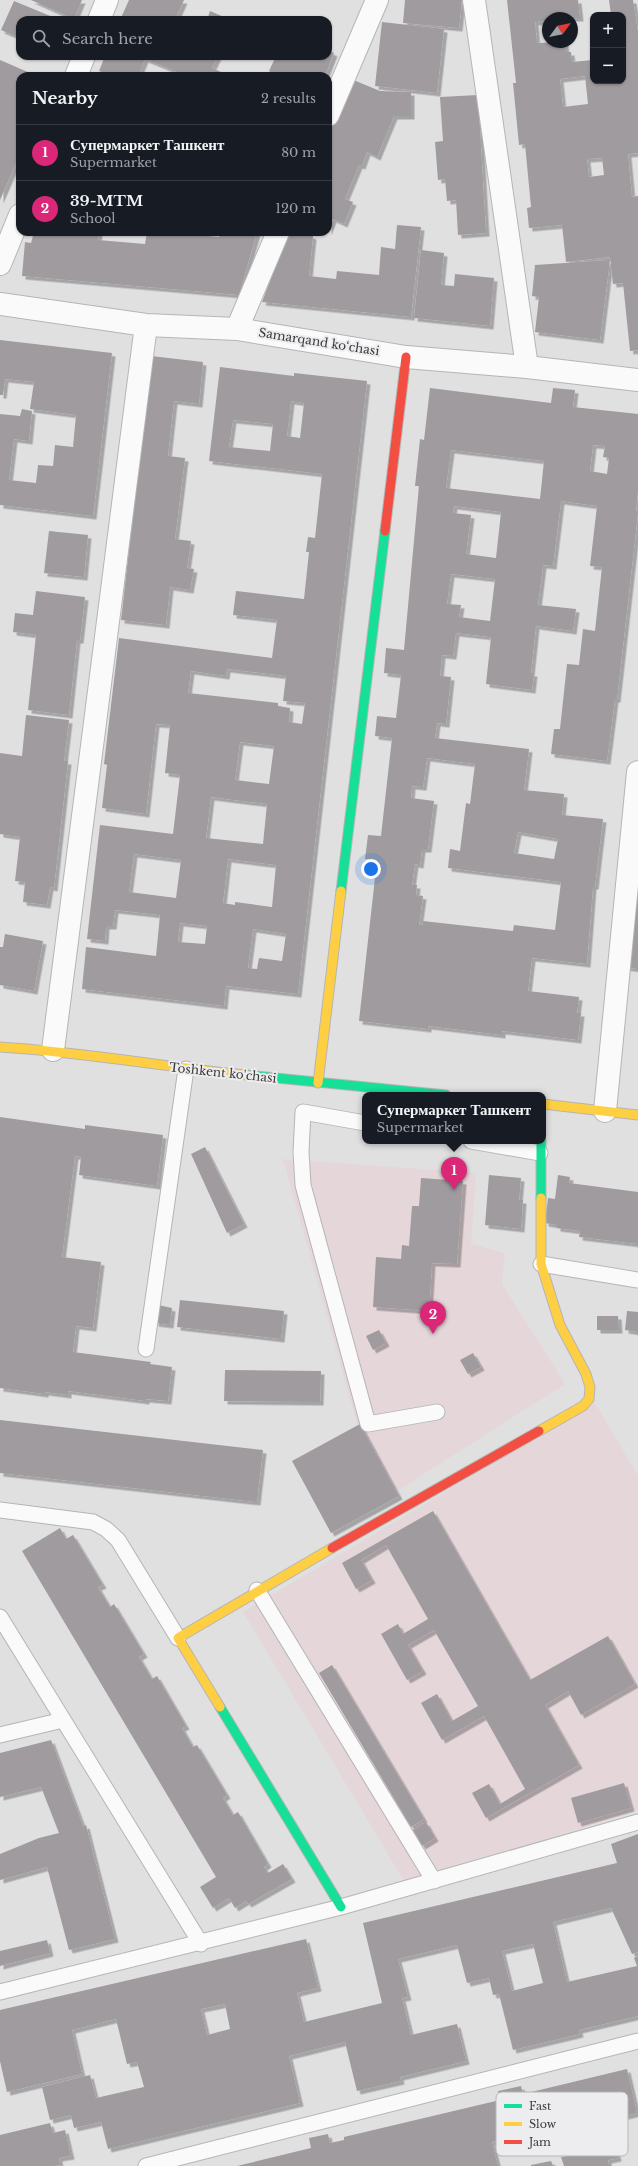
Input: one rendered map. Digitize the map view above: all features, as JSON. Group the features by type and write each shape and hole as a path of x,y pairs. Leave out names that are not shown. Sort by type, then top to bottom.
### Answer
{"street":[{"path":"101,16 107,0"},
{"path":"332,107 377,0"},
{"path":"474,0 527,367"},
{"path":"78,72 82,60"},
{"path":"0,264 16,225"},
{"path":"237,329 276,236"},
{"name":"Samarqand ko‘chasi","path":"0,304 146,325 237,329 406,356 527,367 638,380"},
{"path":"53,1050 146,325"},
{"path":"318,1083 406,356"},
{"path":"605,1111 638,772"},
{"name":"Toshkent ko'chasi","path":"0,1047 53,1050 186,1069 414,1092"},
{"path":"546,1104 638,1115"},
{"path":"341,1907 178,1638 257,1590 583,1406 589,1398 590,1387 586,1374 560,1325 541,1264 540,1147"}],"lane":[{"path":"146,1348 186,1069"},
{"path":"362,1122 303,1112 301,1152 303,1185 368,1424 437,1412"},
{"path":"506,1144 540,1147"},
{"path":"541,1264 638,1280"},
{"path":"0,1510 93,1522 106,1529 118,1540 178,1638"},
{"path":"257,1590 434,1881"},
{"path":"0,1617 201,1944"},
{"path":"0,1735 63,1720"},
{"path":"0,1992 201,1944 341,1907 638,1822"},
{"path":"146,2166 638,2042"}],"shaded area":[{"path":"283,1159 476,1173 471,1244 505,1253 502,1284 565,1384 394,1493 358,1428"},
{"path":"595,1403 638,1476 638,1809 407,1886 243,1612"}],"building":[{"path":"31,0 82,0 75,16 67,16"},
{"path":"129,0 184,0 177,16 122,16"},
{"path":"405,0 462,0 459,28 403,23"},
{"path":"507,0 578,0 580,18 578,18 578,12 542,12 542,21 535,22 537,43 542,43 542,48 566,48 566,52 571,52 572,62 590,60 590,84 626,84 626,12 611,12 609,0 633,0 638,32 638,153 628,154 632,197 638,196 638,350 630,351 623,283 613,284 610,257 566,262 562,225 529,228 527,208 531,207 525,144 519,145 513,83 516,83","holes":["585,76 588,104 563,107 560,79","602,158 604,175 589,177 587,159"]},
{"path":"14,1 50,16 16,16 16,36 1,30"},
{"path":"210,11 222,16 208,16"},
{"path":"382,22 444,29 437,93 375,86"},
{"path":"0,60 28,72 16,72 16,163 0,200"},
{"path":"103,60 145,60 140,72 99,71"},
{"path":"147,60 216,60 212,68 221,72 177,72"},
{"path":"274,60 331,60 327,72 269,71"},
{"path":"351,79 380,91 411,92 411,116 394,116 377,157 367,152 362,166 359,165 345,199 353,202 344,224 333,219 332,222 332,125"},
{"path":"478,95 486,233 458,235 456,200 447,201 445,179 438,180 435,142 443,141 440,97"},
{"path":"397,225 421,227 411,317 262,302 287,236 313,236 309,276 336,279 337,271 379,275 381,247 395,249"},
{"path":"33,236 98,236 98,240 145,244 146,236 256,236 239,295 22,276 25,242 31,243"},
{"path":"421,250 444,253 441,285 454,286 455,274 494,278 490,326 414,318"},
{"path":"610,260 600,340 535,332 539,297 532,296 535,265"},
{"path":"0,340 112,353 93,516 0,505 0,414 20,416 22,409 32,411 29,441 14,439 9,480 36,483 38,465 53,466 55,445 73,447 76,415 30,409 34,382 5,379 3,395 0,395"},
{"path":"151,356 203,362 199,404 174,401 168,456 185,458 175,539 191,541 187,568 194,569 190,590 170,587 166,625 121,620"},
{"path":"220,367 294,376 294,373 367,381 298,994 226,986 224,1006 82,989 86,947 156,956 160,915 115,910 113,926 106,926 105,941 87,939 100,825 173,834 180,775 165,773 170,725 156,724 146,814 102,808 107,765 104,764 119,638 272,658 277,620 233,615 236,591 304,599 309,552 306,552 308,537 315,538 322,474 209,461","holes":["291,401 304,403 300,438 287,436","233,420 273,424 270,451 229,447","227,669 286,676 283,701 305,703 302,724 289,722 290,708 278,706 278,703 188,693 191,671 226,676","240,742 274,746 269,784 235,780","211,797 267,804 263,844 206,838","134,854 181,860 176,898 129,892","228,859 276,865 272,907 235,902 235,905 223,903","180,923 207,926 205,944 178,942","253,929 286,934 282,961 259,958 257,969 248,968"]},
{"path":"430,388 551,403 553,388 575,390 573,407 638,414 638,490 636,511 638,511 638,513 617,699 615,699 607,761 551,754 554,729 560,729 567,664 579,665 583,629 595,631 602,567 590,566 597,506 561,501 553,566 543,565 538,605 576,609 573,631 536,626 531,673 534,673 532,690 486,684 491,637 456,633 453,656 442,655 440,676 451,677 446,724 437,723 435,738 529,749 524,790 564,794 562,815 603,819 595,886 593,886 587,964 532,958 528,991 579,997 577,1013 581,1013 578,1040 502,1031 502,1035 428,1026 428,1029 359,1021 377,860 365,859 368,835 381,836 392,738 375,736 377,716 396,718 401,675 384,673 386,648 404,650 419,486 415,486 420,439 424,440","holes":["593,445 605,446 603,457 609,458 607,474 590,471","451,450 544,461 540,499 446,488","454,506 501,512 496,558 466,554 471,515 453,513","451,574 495,579 490,621 459,617 461,605 447,604","427,758 475,764 470,804 466,803 460,851 450,849 448,868 561,882 555,930 514,925 513,931 423,921 423,925 419,925 423,896 416,895 417,885 412,885 415,864 420,865 422,849 428,849 434,801 411,798 412,786 423,787","518,832 558,839 554,859 514,853"]},
{"path":"49,531 88,535 84,577 44,573"},
{"path":"36,591 85,597 80,640 77,640 69,715 28,710 36,635 13,632 15,613 33,615"},
{"path":"26,715 69,720 64,761 68,761 54,888 50,887 47,905 23,902 25,882 15,881 20,837 0,834 0,753 22,756"},
{"path":"638,875 638,969 624,967"},
{"path":"5,934 43,941 34,991 0,985 0,947 3,947"},
{"path":"0,1117 85,1129 85,1125 163,1135 157,1186 79,1175 81,1157 75,1156 62,1257 101,1262 93,1328 76,1326 73,1352 151,1362 150,1364 172,1367 168,1401 146,1399 146,1401 68,1391 68,1395 45,1392 45,1394 0,1388"},
{"path":"205,1147 244,1224 227,1233 191,1154"},
{"path":"489,1175 521,1178 519,1200 523,1200 521,1229 485,1225"},
{"path":"558,1175 570,1177 569,1183 638,1192 638,1244 579,1237 580,1231 557,1228 557,1225 545,1223 548,1198 555,1199"},
{"path":"421,1178 463,1181 457,1264 432,1263 429,1311 373,1307 376,1257 401,1259 402,1245 409,1246 412,1206 419,1206"},
{"path":"180,1300 284,1311 281,1339 177,1327"},
{"path":"158,1305 172,1308 170,1325 155,1323"},
{"path":"627,1311 638,1312 638,1332 625,1330"},
{"path":"597,1316 618,1316 619,1330 597,1330"},
{"path":"379,1330 386,1343 373,1350 366,1336"},
{"path":"473,1353 481,1367 468,1374 460,1360"},
{"path":"225,1370 321,1371 320,1402 224,1401"},
{"path":"0,1420 263,1450 257,1502 0,1473"},
{"path":"360,1424 399,1496 331,1533 292,1461"},
{"path":"433,1511 530,1680 608,1636 635,1684 581,1715 568,1691 545,1705 579,1765 486,1818 472,1793 489,1784 500,1804 525,1789 484,1716 442,1740 421,1703 437,1694 452,1721 478,1706 434,1630 408,1645 423,1671 407,1680 381,1634 398,1624 403,1634 428,1619 386,1545 361,1560 372,1580 356,1589 342,1563"},
{"path":"60,1528 66,1539 73,1535 103,1585 98,1587 110,1607 114,1604 144,1654 139,1657 152,1679 157,1676 186,1726 182,1728 193,1747 197,1745 227,1795 223,1798 233,1815 238,1812 268,1864 264,1867 268,1873 283,1864 292,1879 248,1904 246,1901 235,1908 229,1898 213,1908 200,1887 216,1877 22,1551"},
{"path":"332,1665 424,1819 411,1827 319,1673"},
{"path":"51,1740 83,1826 86,1825 115,1939 69,1950 47,1867 0,1880 0,1854 39,1838 59,1833 41,1787 0,1797 0,1753"},
{"path":"624,1783 631,1808 578,1823 571,1798"},
{"path":"426,1822 435,1838 422,1846 413,1830"},
{"path":"638,1834 638,1952 632,1954 611,1908 553,1922 567,1982 637,1966 634,1958 638,1956 638,2016 579,2030 580,2034 513,2050 499,1994 493,1995 489,1978 467,1983 457,1945 398,1959 408,1997 402,1998 411,2035 457,2024 466,2061 400,2077 401,2081 357,2091 345,2042 289,2056 300,2103 108,2149 101,2122 74,2128 71,2115 50,2120 42,2087 90,2075 96,2098 144,2087 137,2062 127,2064 116,2019 72,2030 82,2074 7,2092 0,2061 0,2010 306,1939 318,1988 297,1993 304,2022 382,2003 363,1923 617,1863 611,1844","holes":["533,1944 543,1983 512,1991 502,1951","225,2004 230,2029 207,2035 201,2009"]},
{"path":"47,1940 50,1953 0,1966 0,1951"},
{"path":"627,2069 637,2113 628,2115 628,2092 531,2092"},
{"path":"521,2086 522,2092 498,2092 498,2091"},
{"path":"496,2101 496,2141 492,2142 498,2166 237,2166 311,2148 309,2138 328,2134 330,2143 344,2140 344,2137"},
{"path":"50,2123 53,2133 65,2130 71,2156 59,2158 60,2165 54,2166 0,2166 0,2135"},
{"path":"618,2156 618,2158 608,2160 609,2166 564,2166 561,2157"},
{"path":"551,2161 553,2166 531,2166 531,2165"}],"traffic: fast":[{"path":"341,891 385,531"},
{"path":"247,1075 416,1092"},
{"path":"541,1144 541,1198"},
{"path":"220,1707 341,1907"}],"traffic: slow":[{"path":"318,1083 341,891"},
{"path":"0,1047 62,1052 247,1075"},
{"path":"546,1104 638,1115"},
{"path":"539,1431 583,1406 589,1399 590,1387 586,1374 560,1325 541,1264 541,1198"},
{"path":"220,1707 178,1638 332,1548"}],"traffic: jam":[{"path":"385,531 406,357"},
{"path":"332,1548 539,1431"}],"place":[{"name":"Супермаркет Ташкент","path":"454,1190"},
{"name":"39-MTM","path":"433,1334"}]}
